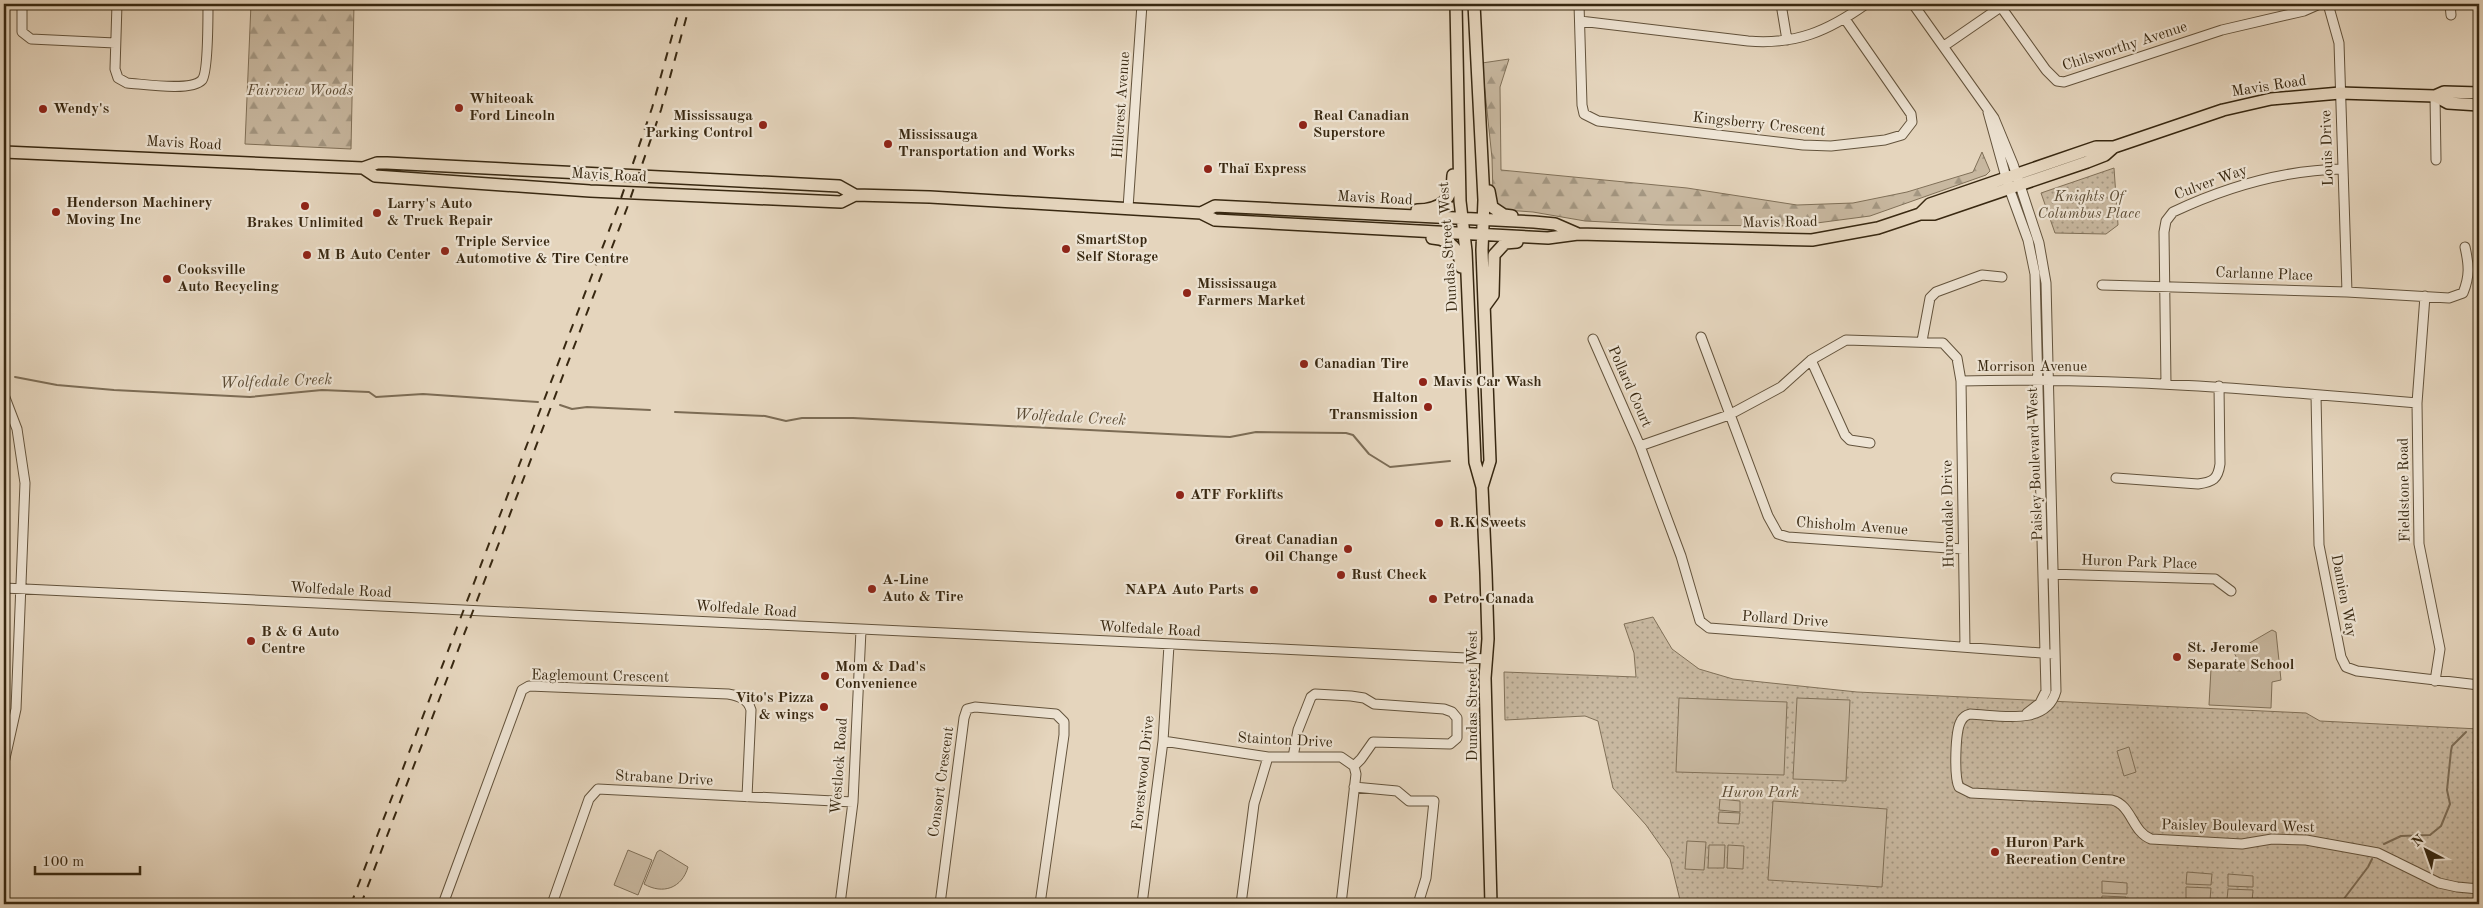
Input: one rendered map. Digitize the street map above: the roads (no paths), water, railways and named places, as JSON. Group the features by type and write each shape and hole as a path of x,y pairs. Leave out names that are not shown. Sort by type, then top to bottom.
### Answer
{"main road":[{"name":"Dundas Street West","path":"1456,4 1458,140 1462,219 1468,284 1475,462 1482,488 1488,619 1491,904"},
{"name":"Dundas Street West","path":"1474,4 1490,461 1482,488"},
{"name":"Mavis Road","path":"4,152 363,168 377,163 839,186 855,195 1047,202 1201,213 1215,220 1483,235 1548,238 1578,234 1812,240 1871,230 1920,214 1934,214 2096,147 2114,147 2247,104 2340,93 2435,96 2444,92 2479,93"},
{"name":"Mavis Road","path":"2435,96 2448,103 2479,105"},
{"path":"1480,135 1486,143 1490,202 1492,207 1504,215 1542,218 1546,224"},
{"path":"1402,216 1408,210 1434,209 1448,199 1452,187 1452,147 1458,140"},
{"name":"Mavis Road","path":"363,168 375,176 590,191 841,202 855,195"},
{"name":"Mavis Road","path":"1201,213 1215,206 1483,220 1554,224 1578,234"},
{"path":"1404,231 1407,236 1449,242 1457,249 1462,278 1468,284"},
{"path":"1485,306 1494,295 1492,260 1496,250 1508,242 1535,242 1548,238"}],"street":[{"path":"22,4 21,27 26,36 31,39 115,43"},
{"path":"117,4 115,72 125,82 187,87 197,84 205,73 208,4"},
{"name":"Hillcrest Avenue","path":"1128,208 1142,4"},
{"name":"Kingsberry Crescent","path":"1579,4 1582,105 1584,114 1598,121 1803,145 1858,144 1902,135 1912,122 1911,114 1845,18"},
{"path":"1782,4 1787,40"},
{"path":"1580,21 1748,41 1787,40 1801,39 1845,18 1866,4"},
{"name":"Paisley Boulevard West","path":"1912,4 1994,118 2002,136 2033,264 2045,695 2040,703 2023,715"},
{"name":"Chilsworthy Avenue","path":"2003,5 2046,70 2057,81 2064,82 2222,30 2304,12 2320,4"},
{"name":"Louis Drive","path":"2328,4 2339,43 2347,292"},
{"path":"2450,4 2451,15"},
{"path":"1944,46 2003,5"},
{"path":"2435,96 2436,160"},
{"name":"Culver Way","path":"2166,384 2164,232 2166,221 2173,212 2275,175 2320,170 2343,170"},
{"name":"Paisley Boulevard West","path":"2013,181 2042,256 2046,283 2056,686 2052,700 2040,712 2023,715 1970,714 1961,721 1956,777 1962,790 1971,793 2112,800 2121,803 2143,834 2151,839 2242,844 2272,839 2306,840 2378,853 2439,883 2479,889"},
{"name":"Carlanne Place","path":"2102,285 2347,292 2449,298 2463,293 2470,269 2465,247"},
{"path":"1922,341 1930,298 1936,292 1982,275 2002,277"},
{"name":"Fieldstone Road","path":"2425,296 2417,403 2419,544 2440,650 2436,681"},
{"path":"1701,337 1730,415"},
{"name":"Pollard Court","path":"1593,339 1640,446"},
{"name":"Morrison Avenue","path":"1640,446 1730,415 1781,387 1811,360 1846,340 1943,343 1957,358 1961,381 2037,379 2219,386 2417,403"},
{"path":"1811,360 1845,436 1850,440 1870,444"},
{"name":"Hurondale Drive","path":"1961,381 1965,647"},
{"path":"2116,478 2198,484 2215,479 2218,475 2220,464 2219,386"},
{"path":"4,395 17,429 24,466 16,709 4,762"},
{"name":"Damien Way","path":"2316,395 2319,545 2341,657 2346,666 2357,671 2479,685"},
{"name":"Chisholm Avenue","path":"1730,415 1768,516 1778,534 1788,537 1963,549"},
{"name":"Pollard Drive","path":"1640,446 1681,556 1700,621 1709,628 2054,654"},
{"name":"Huron Park Place","path":"2042,574 2214,580 2231,590"},
{"name":"Wolfedale Road","path":"4,588 1487,659"},
{"name":"Westlock Road","path":"840,904 853,802 861,630"},
{"name":"Forestwood Drive","path":"1142,904 1163,742 1169,644"},
{"name":"Eaglemount Crescent","path":"443,904 522,690 529,686 739,696 749,703 751,710 747,797"},
{"path":"1293,757 1298,730 1311,697 1315,694 1364,698 1374,704 1444,709 1452,712 1458,718 1457,738 1450,744 1373,742 1354,766 1354,786 1341,904"},
{"name":"Consort Crescent","path":"940,904 964,718 967,709 975,707 1056,714 1064,722 1064,735 1040,904"},
{"name":"Stainton Drive","path":"1163,742 1268,756 1341,757 1354,766"},
{"path":"1241,904 1254,804 1268,756"},
{"path":"1354,786 1397,791 1409,800 1434,801 1426,878 1418,904"},
{"name":"Strabane Drive","path":"552,904 589,799 598,789 853,802"}],"waterway":[{"name":"Wolfedale Creek","path":"15,377 57,385 114,390 250,397 322,390 369,392 376,397 423,394 538,402"},
{"name":"Wolfedale Creek","path":"560,405 572,409 587,407 650,410"},
{"name":"Wolfedale Creek","path":"675,412 765,416 786,421 802,418 853,418 1230,437 1256,432 1346,433 1353,435 1369,454 1390,467 1450,461"},
{"path":"2384,844 2401,836 2430,835 2441,826 2450,804 2447,790 2452,746 2466,732"},
{"path":"2340,904 2372,859"}],"railway":[{"path":"351,904 618,207 652,108 681,4"},
{"path":"361,904 627,208 661,110 690,4"}],"place":[{"name":"Whiteoak Ford Lincoln","path":"459,108"},
{"name":"Wendy's","path":"43,109"},
{"name":"Mississauga Parking Control","path":"763,125"},
{"name":"Real Canadian Superstore","path":"1303,125"},
{"name":"Mississauga Transportation and Works","path":"888,144"},
{"name":"Thaï Express","path":"1208,169"},
{"name":"Brakes Unlimited","path":"305,206"},
{"name":"Henderson Machinery Moving Inc","path":"56,212"},
{"name":"Larry's Auto & Truck Repair","path":"377,213"},
{"name":"SmartStop Self Storage","path":"1066,249"},
{"name":"Triple Service Automotive & Tire Centre","path":"445,251"},
{"name":"M B Auto Center","path":"307,255"},
{"name":"Cooksville Auto Recycling","path":"167,279"},
{"name":"Mississauga Farmers Market","path":"1187,293"},
{"name":"Canadian Tire","path":"1304,364"},
{"name":"Mavis Car Wash","path":"1423,382"},
{"name":"Halton Transmission","path":"1428,407"},
{"name":"ATF Forklifts","path":"1180,495"},
{"name":"R.K Sweets","path":"1439,523"},
{"name":"Great Canadian Oil Change","path":"1348,549"},
{"name":"Rust Check","path":"1341,575"},
{"name":"A-Line Auto & Tire","path":"872,589"},
{"name":"NAPA Auto Parts","path":"1254,590"},
{"name":"Petro-Canada","path":"1433,599"},
{"name":"B & G Auto Centre","path":"251,641"},
{"name":"St. Jerome Separate School","path":"2177,657"},
{"name":"Mom & Dad's Convenience","path":"825,676"},
{"name":"Vito's Pizza & wings","path":"824,707"},
{"name":"Huron Park Recreation Centre","path":"1995,852"}],"park label":[{"name":"Fairview Woods","path":"300,91"},
{"name":"Knights Of Columbus Place","path":"2089,206"},
{"name":"Huron Park","path":"1760,793"}]}
